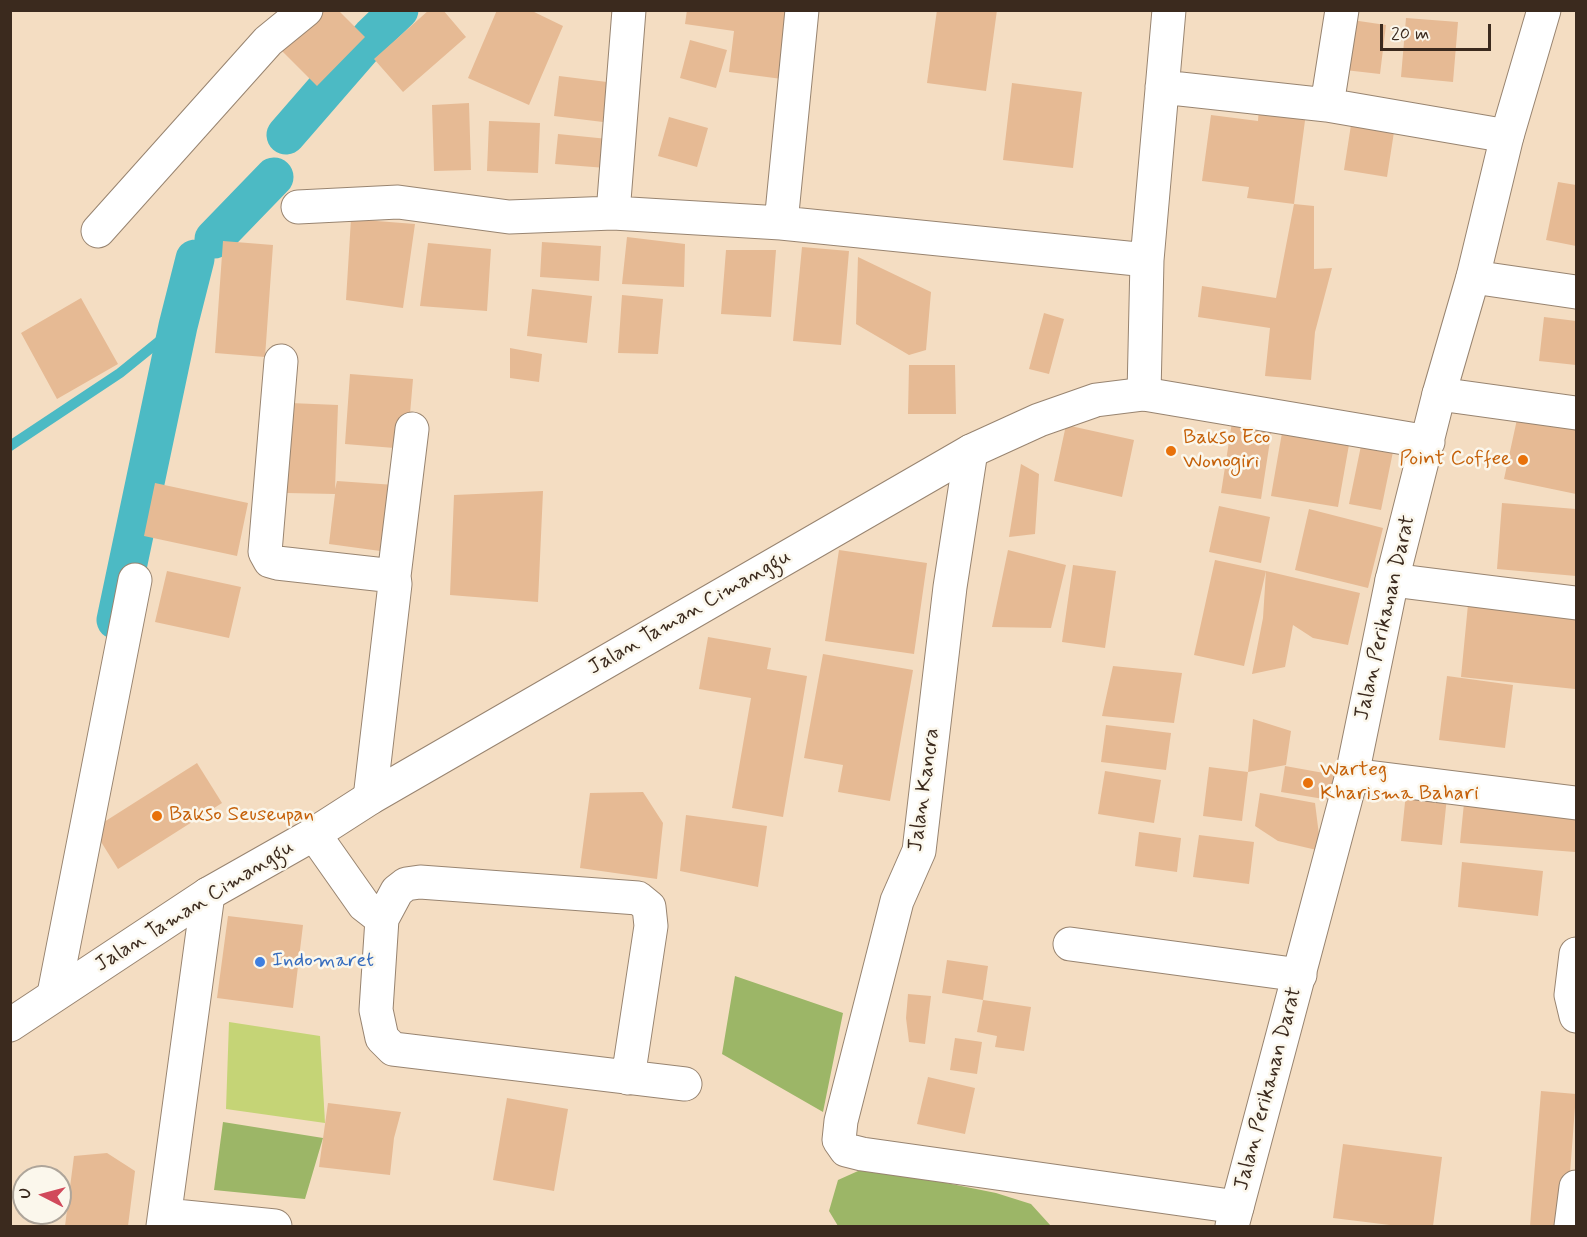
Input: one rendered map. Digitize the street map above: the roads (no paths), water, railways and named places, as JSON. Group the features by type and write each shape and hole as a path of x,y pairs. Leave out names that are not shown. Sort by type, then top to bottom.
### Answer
{"street":[{"path":"98,231 268,41 306,10"},
{"path":"613,213 629,10"},
{"path":"782,223 802,10"},
{"path":"1144,394 1147,260 1169,10"},
{"path":"1327,105 1342,10"},
{"name":"Jalan Perikanan Darat","path":"1235,1217 1352,775 1392,580 1439,394 1473,277 1507,136 1545,10"},
{"path":"1162,87 1327,105 1507,136"},
{"path":"298,207 398,202 509,217 613,213 782,223 1147,260"},
{"path":"1473,277 1576,292"},
{"path":"282,361 264,552 270,561 277,563 394,576"},
{"name":"Jalan Taman Cimanggu","path":"10,1025 208,894 314,834 370,798 971,451 1039,420 1096,400 1144,394 1428,442"},
{"path":"1439,394 1576,413"},
{"path":"370,798 412,429"},
{"name":"Jalan Kancra","path":"971,451 950,587 919,851 897,901 841,1122 839,1140 846,1150 862,1155 1235,1217"},
{"path":"54,994 135,580"},
{"path":"1392,580 1576,603"},
{"path":"1352,775 1576,803"},
{"path":"314,834 364,905 382,920"},
{"path":"628,1078 651,926 649,907 638,898 420,882 406,884 397,891 382,920 376,1010 382,1038 393,1049 628,1078 685,1084"},
{"path":"208,894 164,1221 275,1227"},
{"path":"1070,944 1300,975"},
{"path":"1576,954 1571,995 1576,1016"},
{"path":"1571,1227 1576,1187"}],"waterway":[{"path":"286,135 372,36 399,10"},
{"path":"214,239 274,177"},
{"path":"116,620 178,326 195,259"},
{"path":"10,446 120,373 178,326"}],"place":[{"name":"Bakso Eco Wonogiri","path":"1171,451"},
{"name":"Point Coffee","path":"1523,460"},
{"name":"Warteg Kharisma Bahari","path":"1308,783"},
{"name":"Bakso Seuseupan","path":"157,816"},
{"name":"Indomaret","path":"260,962"}]}
